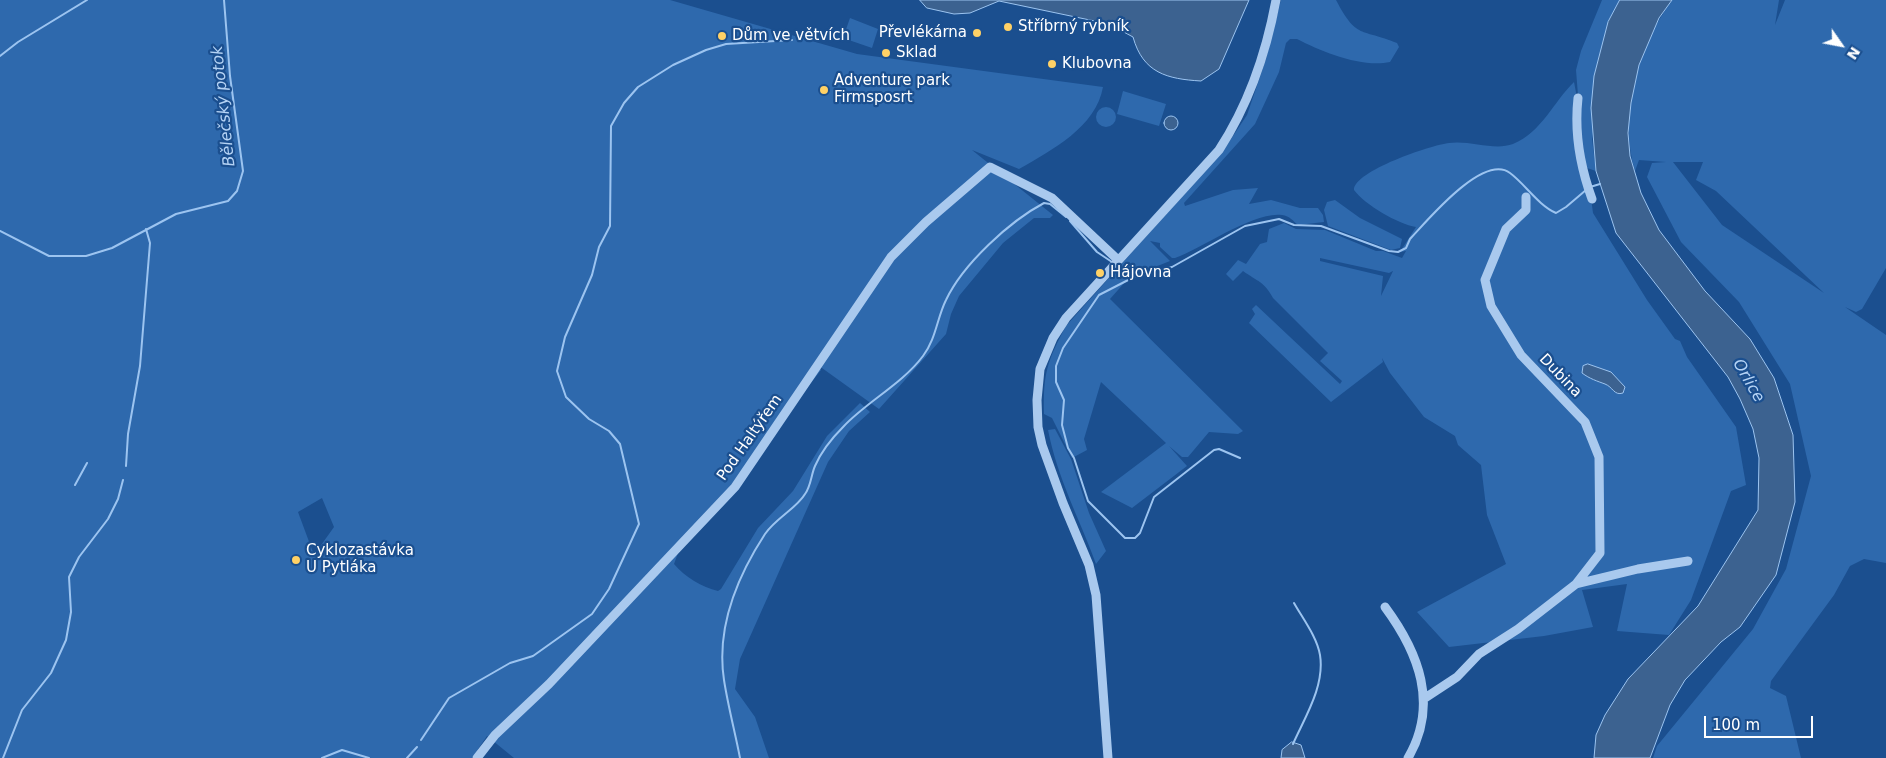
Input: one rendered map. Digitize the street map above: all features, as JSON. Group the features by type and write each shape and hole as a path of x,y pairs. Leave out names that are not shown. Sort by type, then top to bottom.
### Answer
{"street":[{"path":"1108,758 1096,596 1089,565 1042,445 1037,400 1040,369 1053,338 1066,318 1117,259 1219,150 1238,120 1263,53 1276,0"},
{"path":"1578,98 1576,134 1581,163 1592,199"},
{"name":"Pod Haltýřem","path":"477,758 494,735 549,684 735,487 891,257 926,222 990,167 1052,198 1117,259"},
{"name":"Dubina","path":"1425,698 1457,677 1479,654 1518,629 1576,584 1600,553 1599,457 1586,422 1534,370 1506,332 1491,306 1485,280 1506,229 1526,210 1526,197"},
{"name":"Dubina","path":"1576,584 1638,569 1688,561"},
{"path":"1385,607 1403,632 1420,675 1425,698 1419,739 1408,758"}],"shaded area":[{"path":"0,0 670,0 857,54 1103,87 1099,101 1092,114 1082,126 1045,154 1019,169 972,150 1053,215 1050,218 1034,218 1003,243 959,296 951,314 946,334 879,409 815,363 821,370 678,553 674,564 683,573 706,587 718,591 721,589 758,528 793,491 827,436 860,403 870,412 849,431 828,462 740,659 735,689 755,717 769,758 514,758 487,736 472,758 0,758","holes":["322,498 334,527 314,555 298,512"]},
{"path":"1281,0 1336,0 1343,13 1355,27 1361,31 1397,43 1399,47 1390,62 1367,63 1342,58 1297,39 1290,39 1286,43 1279,72 1255,124 1184,203 1185,206 1233,190 1258,188 1249,204 1271,200 1300,208 1318,208 1323,215 1324,222 1298,225 1285,216 1271,215 1243,224 1175,258 1172,258 1160,247 1160,243 1150,241 1170,261 1145,271 1134,272 1110,299 1243,431 1238,434 1209,432 1188,457 1182,457 1169,446 1187,466 1132,508 1101,492 1166,443 1101,382 1084,439 1087,450 1072,458 1052,418 1044,414 1044,388 1050,359 1066,326 1225,148 1247,115 1266,59"},
{"path":"1602,0 1620,0 1608,22 1592,139 1596,171 1587,168 1593,213 1647,300 1675,339 1680,341 1687,357 1736,427 1746,485 1731,491 1691,600 1669,635 1617,631 1627,584 1582,590 1593,627 1544,636 1449,647 1417,612 1506,564 1487,515 1481,465 1458,445 1455,436 1424,417 1390,373 1382,358 1383,362 1331,402 1249,323 1255,314 1252,309 1256,305 1340,384 1342,381 1320,361 1328,353 1273,298 1267,288 1260,282 1243,271 1233,281 1226,274 1238,260 1246,264 1260,244 1267,242 1269,229 1284,223 1296,229 1325,230 1376,251 1383,251 1402,258 1406,251 1400,252 1416,227 1391,218 1374,208 1354,190 1357,183 1379,167 1440,145 1457,142 1498,146 1513,144 1523,139 1540,124 1574,82 1579,108 1576,70 1581,51","holes":["1320,258 1389,273 1393,271 1381,296 1383,276 1320,261"]},
{"path":"1672,0 1779,0 1775,25 1785,0 1886,0 1886,268 1862,309 1856,312 1845,307 1886,335 1886,563 1864,559 1850,566 1834,595 1771,681 1770,688 1786,696 1801,758 1653,758 1657,746 1753,629 1786,569 1811,476 1790,384 1739,302 1681,242 1647,177 1652,163 1666,162 1639,160 1635,171 1630,149 1630,104 1641,60 1649,39","holes":["1673,162 1703,162 1696,180 1716,191 1824,293 1722,225"]},
{"path":"850,18 878,29 872,48 843,38"},
{"path":"1123,91 1166,104 1159,126 1117,114"},
{"path":"1106,107 1113,110 1116,117 1113,124 1106,127 1099,124 1096,117 1099,110"},
{"path":"1335,200 1360,218 1402,239 1400,248 1391,250 1328,226 1324,210 1327,202"},
{"path":"1055,429 1071,459 1089,513 1106,551 1096,564 1057,465 1048,430"}],"water":[{"name":"Stříbrný rybník","path":"920,0 1249,0 1219,69 1201,81 1167,76 1158,72 1143,59 1133,37 1109,24 999,1 970,13 954,14 927,8"},
{"name":"Orlice","path":"1620,0 1672,0 1659,18 1639,65 1631,103 1628,133 1630,156 1641,193 1659,230 1705,291 1750,339 1774,378 1793,435 1795,502 1776,575 1740,627 1721,642 1685,680 1670,705 1650,758 1594,758 1596,735 1605,715 1628,679 1698,606 1758,510 1759,458 1753,429 1728,377 1616,233 1596,171 1591,108 1594,76 1608,22"},
{"path":"1171,116 1176,118 1178,123 1176,128 1171,130 1166,128 1164,123 1166,118"},
{"path":"1588,364 1611,372 1625,387 1623,393 1615,392 1608,385 1582,373 1583,366"},
{"path":"1292,742 1301,745 1305,758 1281,758 1282,750"}],"waterway":[{"path":"0,56 18,42 87,0"},
{"name":"Bělečský potok","path":"0,231 49,256 86,256 112,248 176,214 228,201 237,191 243,171 230,76 224,0"},
{"path":"421,740 449,698 510,663 533,656 592,614 609,589 639,524 620,444 609,431 589,419 566,397 557,371 565,337 592,275 599,247 610,226 611,126 624,103 638,87 673,65 706,50 726,44 792,40"},
{"path":"1240,458 1219,449 1214,450 1154,497 1140,533 1135,538 1125,538 1088,501 1074,458 1068,448 1062,425 1064,400 1056,382 1056,366 1063,348 1099,295 1134,277 1172,267 1245,226 1279,219 1294,225 1321,226 1389,251 1398,252 1406,248 1410,239 1456,192 1485,172 1499,169 1510,173 1537,200 1556,213 1586,190"},
{"path":"1590,187 1600,184"},
{"path":"740,758 724,680 722,661 723,641 731,604 755,550 770,528 797,504 805,494 809,488 818,461 836,435 853,417 915,366 923,356 934,336 946,300 954,286 976,258 1003,232 1044,203 1050,204 1066,217"},
{"path":"1070,221 1097,252 1112,262"},
{"path":"126,466 128,434 140,366 150,243 146,229"},
{"path":"1118,266 1134,277"},
{"path":"75,485 87,463"},
{"path":"3,758 22,710 51,673 66,640 71,612 69,577 79,557 108,519 118,499 123,480"},
{"path":"1293,744 1313,701 1320,678 1321,667 1316,642 1294,603"},
{"path":"407,758 417,747"},
{"path":"322,758 342,750 369,758"}],"place":[{"name":"Stříbrný rybník","path":"1008,27"},
{"name":"Převlékárna","path":"977,33"},
{"name":"Dům ve větvích","path":"722,36"},
{"name":"Sklad","path":"886,53"},
{"name":"Klubovna","path":"1052,64"},
{"name":"Adventure park Firmsposrt","path":"824,90"},
{"name":"Hájovna","path":"1100,273"},
{"name":"Cyklozastávka U Pytláka","path":"296,560"}]}
